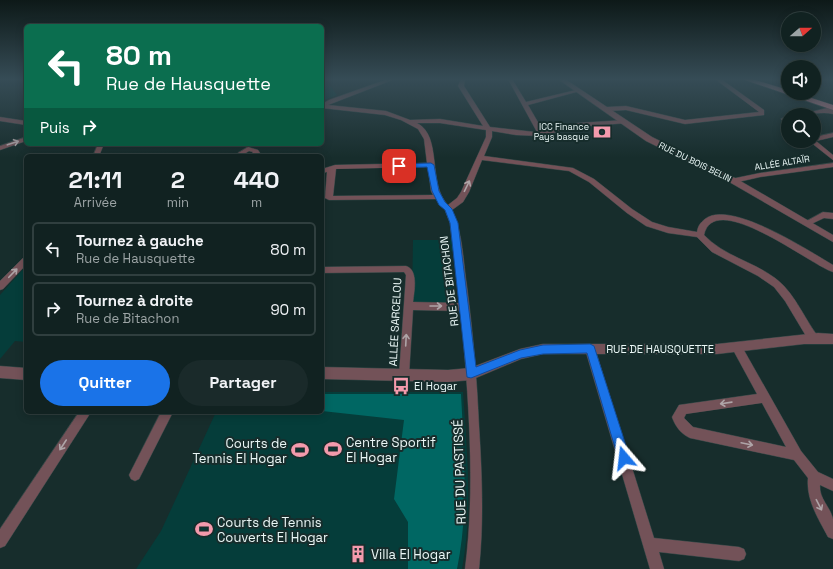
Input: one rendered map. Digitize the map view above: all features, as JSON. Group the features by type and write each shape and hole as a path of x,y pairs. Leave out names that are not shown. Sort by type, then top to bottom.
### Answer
{"street":[{"name":"RUE DE BITACHON","path":"324,106 381,112 411,122 421,128 427,139 435,191 448,209 454,223 471,374"},
{"path":"448,209 460,200 481,158 489,137 489,130 474,106"},
{"path":"525,106 541,134"},
{"name":"RUE DU BOIS BELIN","path":"602,106 649,139 734,180 833,239"},
{"path":"607,109 626,108 685,122 762,114 762,111 755,106"},
{"path":"821,111 827,110 833,112"},
{"path":"0,119 24,124"},
{"path":"411,122 421,121 441,123 530,134 541,134 570,126 625,122"},
{"path":"821,138 833,135"},
{"path":"0,148 24,140"},
{"path":"247,147 256,151 257,153 256,154"},
{"path":"821,148 833,158"},
{"path":"481,158 571,169 584,174 648,223 662,228 700,235 713,249 760,273 778,285 813,338"},
{"path":"324,170 331,168 431,165"},
{"name":"ALLÉE ALTAÏR","path":"734,180 833,165"},
{"path":"331,168 329,198 438,197"},
{"path":"807,224 823,215 833,216"},
{"path":"700,235 702,226 708,220 724,216 733,217 746,221 762,229 833,269"},
{"path":"0,287 24,262"},
{"name":"ALLÉE SARCELOU","path":"324,270 408,271 410,274 404,375"},
{"path":"408,306 464,307"},
{"name":"RUE DE HAUSQUETTE","path":"324,373 448,376 471,374 528,352 543,349 737,348 813,338 833,339"},
{"path":"737,348 797,455 814,476 833,485"},
{"path":"590,349 658,569"},
{"path":"0,372 24,374"},
{"name":"RUE DU PASTISSÉ","path":"471,374 476,485 474,569"},
{"path":"764,398 684,409 678,417 680,423 690,432 797,455"},
{"path":"0,541 84,414"},
{"path":"135,475 166,414"},
{"path":"814,476 813,489 815,498 833,532"},
{"path":"650,544 739,554"}],"shaded area":[{"path":"413,240 452,240 453,250 451,252 455,297 449,297 449,303 415,302 412,300"},
{"path":"24,268 24,342 15,341 0,359 0,295"},
{"name":"Centre Sportif El Hogar","path":"324,392 463,392 468,503 462,569 136,569 161,531 215,414 324,414"},
{"path":"324,394 461,394 465,482 461,547 457,569 408,569 408,522 394,499 404,420 324,411"}],"place":[{"name":"ICC Finance Pays basque","path":"602,132"},
{"name":"El Hogar","path":"401,386"},
{"name":"Centre Sportif El Hogar","path":"333,449"},
{"name":"Courts de Tennis El Hogar","path":"300,450"},
{"name":"Courts de Tennis Couverts El Hogar","path":"204,529"},
{"name":"Villa El Hogar","path":"358,554"}],"route":[{"path":"399,166 431,165 435,191 442,203 448,209 454,223 471,374 520,354 543,349 590,349 624,458"}]}
